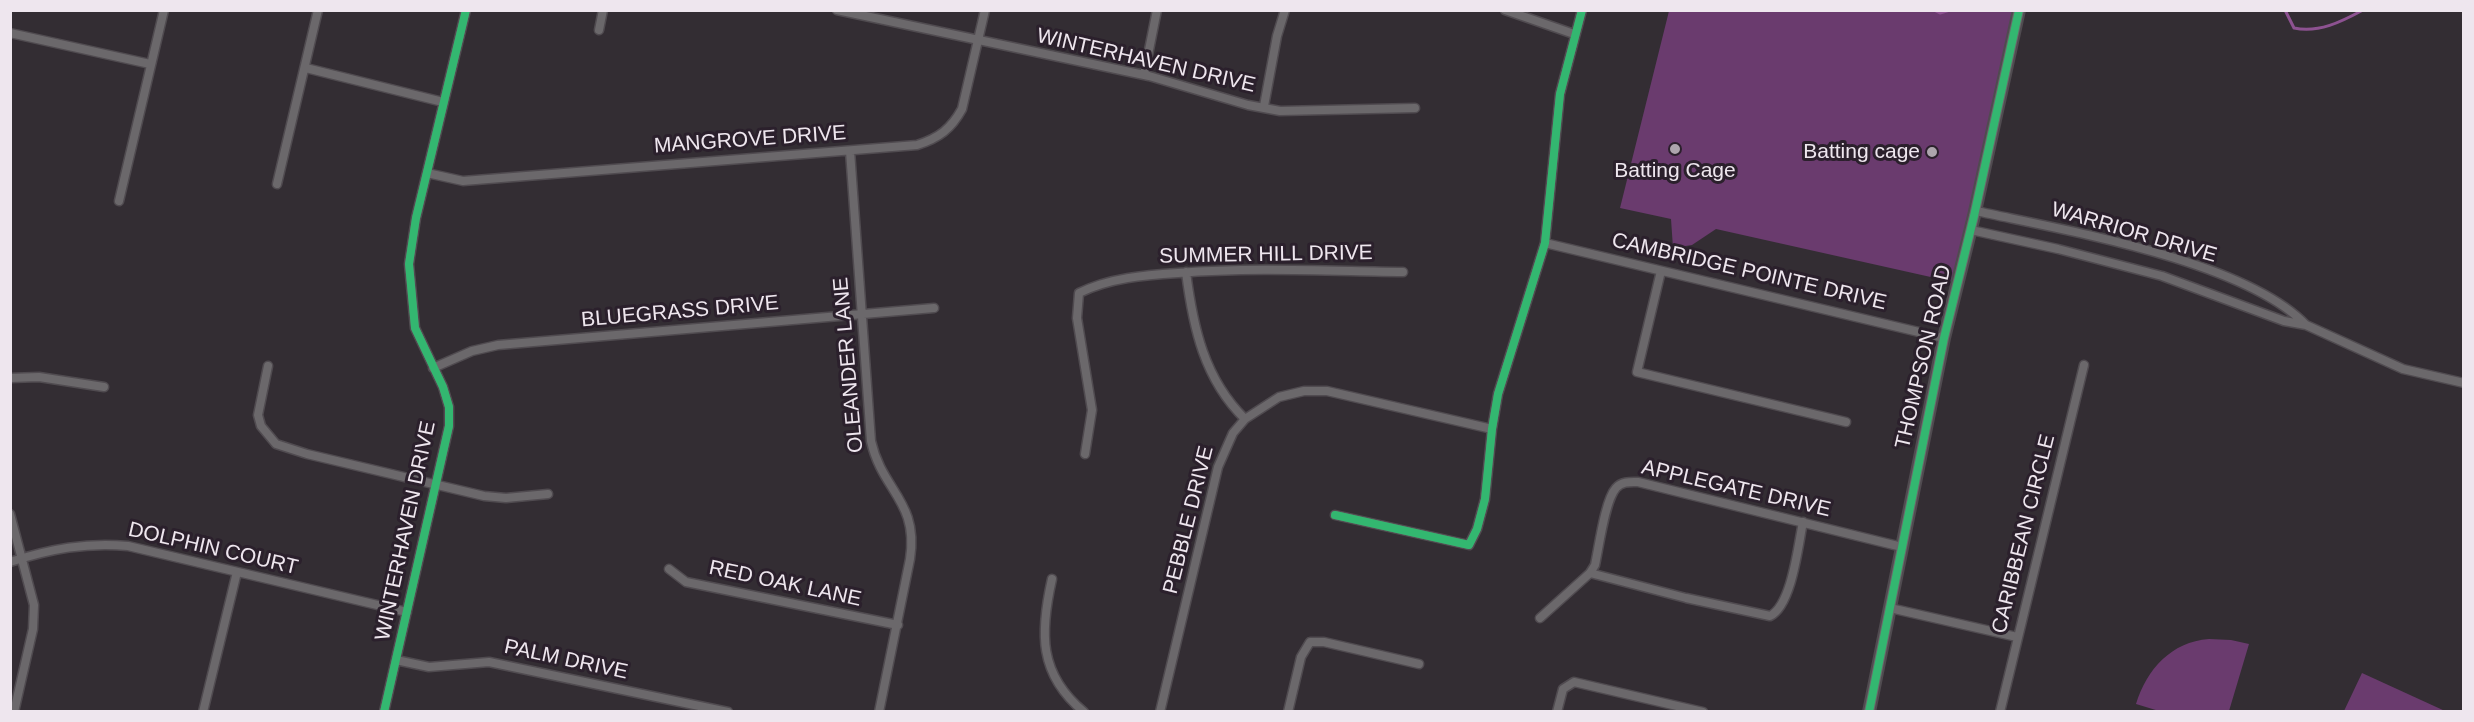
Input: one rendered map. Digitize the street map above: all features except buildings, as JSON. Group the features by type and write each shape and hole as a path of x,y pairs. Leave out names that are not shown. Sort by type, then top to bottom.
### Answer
{"street":[{"path":"119,201 164,10"},
{"path":"277,184 318,10"},
{"name":"WINTERHAVEN DRIVE","path":"384,711 437,486 449,416 443,387 415,328 409,281 411,241 466,10"},
{"path":"599,30 603,10"},
{"name":"WINTERHAVEN DRIVE","path":"837,10 1185,84 1248,105 1299,112 1415,108"},
{"name":"MANGROVE DRIVE","path":"427,173 463,180 917,144 942,134 956,120 962,109 985,10"},
{"path":"1144,75 1157,10"},
{"path":"1264,106 1277,36 1285,10"},
{"path":"1505,10 1574,34"},
{"path":"1335,515 1468,545 1477,529 1485,499 1492,429 1502,380 1545,243 1560,94 1582,10"},
{"name":"THOMPSON ROAD","path":"1869,711 1944,338 1976,211 2019,10"},
{"path":"10,33 150,64"},
{"path":"306,68 443,102"},
{"name":"OLEANDER LANE","path":"849,151 871,441 878,468 908,515 912,534 898,625 879,711"},
{"name":"WARRIOR DRIVE","path":"1976,211 2189,263 2276,301 2291,310 2306,325"},
{"name":"WARRIOR DRIVE","path":"1971,230 2058,249 2162,276 2283,321 2306,325 2403,369 2463,383"},
{"name":"CAMBRIDGE POINTE DRIVE","path":"1545,243 1944,338"},
{"path":"1661,271 1637,372 1846,422"},
{"path":"1186,272 1194,322 1205,360 1222,391 1245,419"},
{"name":"SUMMER HILL DRIVE","path":"1085,454 1092,410 1078,330 1079,293 1093,286 1132,278 1186,272 1403,272"},
{"name":"BLUEGRASS DRIVE","path":"434,368 472,351 498,345 934,308"},
{"name":"CARIBBEAN CIRCLE","path":"2000,711 2084,365"},
{"path":"268,366 258,415 261,426 276,444 437,486 506,498 548,494"},
{"path":"10,378 39,376 104,387"},
{"name":"PEBBLE DRIVE","path":"1160,711 1218,467 1233,433 1245,419 1279,397 1304,391 1327,391 1492,429"},
{"name":"APPLEGATE DRIVE","path":"1590,573 1595,564 1614,489 1625,483 1638,482 1902,547"},
{"path":"10,514 34,605 34,617 14,711"},
{"path":"1540,618 1590,573 1686,598 1770,616 1780,608 1786,595 1803,522"},
{"name":"DOLPHIN COURT","path":"10,562 66,547 106,544 135,548 406,612"},
{"name":"RED OAK LANE","path":"669,569 686,582 898,625"},
{"path":"203,711 237,572"},
{"path":"1052,579 1044,614 1045,651 1062,688 1084,711"},
{"path":"1890,608 2017,637"},
{"path":"1288,711 1301,657 1310,642 1324,642 1419,664"},
{"name":"PALM DRIVE","path":"396,660 429,667 489,663 728,711"},
{"path":"1557,711 1563,689 1574,682 1679,709 1703,711"}],"shaded area":[{"path":"1669,11 2017,11 1953,282 1716,229 1692,245 1673,248 1671,219 1620,208"},
{"path":"2209,639 2249,644 2229,711 2159,711 2136,704 2147,680 2162,660 2183,646"},
{"path":"2362,673 2445,711 2344,711"}],"waterway":[{"path":"1934,10 1940,13 1950,10"},
{"path":"2285,10 2294,28 2303,29 2321,28 2363,10"}],"cycle path":[{"path":"384,712 449,426 449,407 443,387 415,328 409,264 416,218 466,10"},
{"path":"1335,515 1469,545 1477,529 1485,499 1498,394 1545,243 1560,94 1582,10"},
{"path":"1869,712 1944,338 1974,216 2019,10"}],"place":[{"name":"Batting Cage","path":"1675,149"},
{"name":"Batting cage","path":"1932,152"}]}
